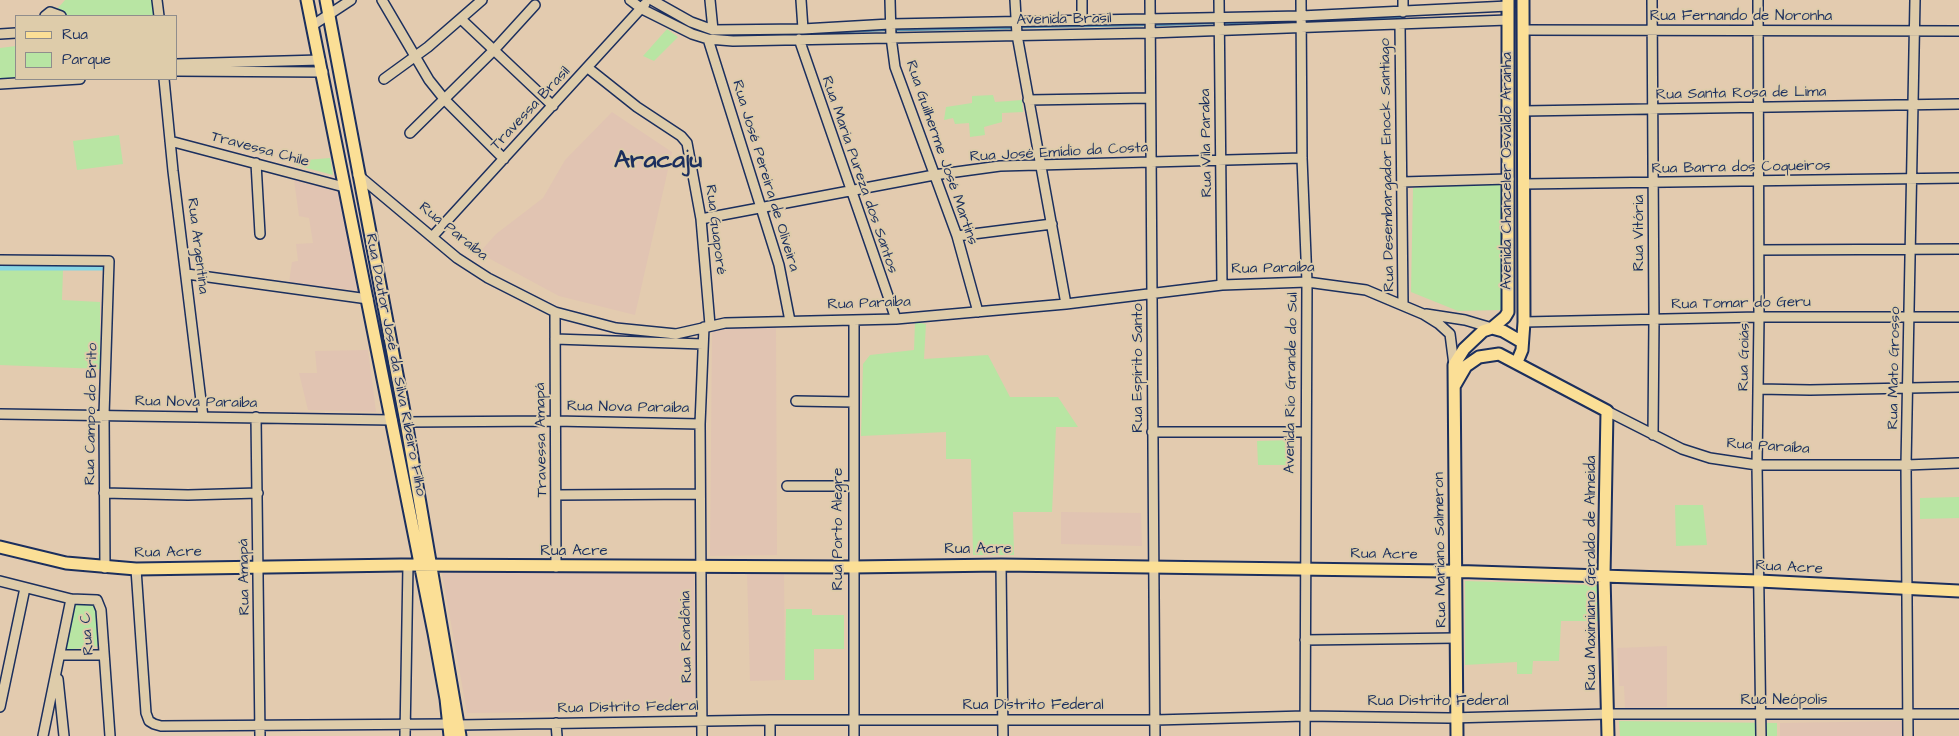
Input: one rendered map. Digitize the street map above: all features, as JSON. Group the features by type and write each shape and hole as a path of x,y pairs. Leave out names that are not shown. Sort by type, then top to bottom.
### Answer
{"main road":[{"name":"Rua Doutor José da Silva Ribeiro Filho","path":"307,0 322,66 344,187 392,420 414,566 434,633 456,728"},
{"name":"Rua Doutor José da Silva Ribeiro Filho","path":"326,0 432,566 456,728 450,736"},
{"name":"Avenida Chanceler Osvaldo Aranha","path":"1517,362 1524,322 1523,0"},
{"name":"Avenida Chanceler Osvaldo Aranha","path":"1454,364 1464,349 1477,336 1492,328 1506,317 1508,312 1508,3"},
{"path":"1492,328 1511,335 1522,342"},
{"name":"Rua Paraíba","path":"1455,385 1466,366 1480,357 1499,354 1607,411"},
{"name":"Rua Mariano Salmeron","path":"1454,364 1457,736"},
{"name":"Rua Maximiano Geraldo de Almeida","path":"1607,411 1604,576 1608,736"},
{"name":"Rua Acre","path":"0,547 66,563 105,568 136,569 414,566 852,567 1001,565 1455,571 1759,581 1906,590 1959,591"}],"street":[{"path":"157,0 159,15"},
{"path":"313,25 351,0"},
{"path":"382,0 415,56 445,100 504,159"},
{"path":"384,79 461,19 482,0"},
{"name":"Avenida Brasil","path":"630,0 642,9 692,34 708,39 733,41 1149,33 1508,20"},
{"name":"Avenida Brasil","path":"650,0 691,22 713,30 890,24 1301,16 1403,12 1508,3"},
{"name":"Travessa Brasil","path":"433,236 650,0"},
{"path":"710,0 713,30"},
{"path":"801,0 803,28"},
{"name":"Rua Guilherme José Martins","path":"890,0 890,24 895,67 958,236 978,312"},
{"path":"1015,0 1016,35 1066,304"},
{"path":"1082,0 1082,21"},
{"name":"Rua Espírito Santo","path":"1150,0 1155,736"},
{"name":"Rua Vila Paraba","path":"1219,0 1222,285"},
{"name":"Avenida Rio Grande do Sul","path":"1301,0 1302,158 1307,282 1305,736"},
{"path":"1403,0 1403,12"},
{"name":"Rua Vitória","path":"1652,0 1654,109 1652,435"},
{"name":"Rua Goiás","path":"1758,0 1758,465 1761,736"},
{"name":"Rua Mato Grosso","path":"1908,736 1906,465 1916,0"},
{"path":"410,133 494,50 535,5"},
{"path":"461,19 553,106"},
{"name":"Rua Desembargador Enock Santiago","path":"1400,25 1403,304"},
{"name":"Rua Fernando de Noronha","path":"1523,30 1652,32 1757,30 1959,31"},
{"path":"0,34 15,33"},
{"name":"Rua José Pereira de Oliveira","path":"708,39 779,265 790,321"},
{"name":"Rua Maria Pureza dos Santos","path":"798,39 896,319"},
{"path":"178,64 322,66"},
{"path":"178,71 322,66"},
{"name":"Rua Guaporé","path":"588,68 637,107 684,139 689,148 701,219 707,326 703,344 700,424 700,567"},
{"path":"0,84 64,80"},
{"name":"Rua Argentina","path":"164,80 202,417"},
{"path":"1028,100 1150,98"},
{"name":"Rua Santa Rosa de Lima","path":"1523,111 1959,104"},
{"name":"Travessa Chile","path":"170,141 344,187"},
{"name":"Rua José Emídio da Costa","path":"701,219 934,175 1000,166 1302,158"},
{"path":"256,163 260,234"},
{"name":"Rua Paraíba","path":"358,175 457,258 488,278 556,312 639,332 676,334 707,326 738,322 896,319 1066,304 1222,285 1307,282 1366,290 1424,314"},
{"name":"Rua Barra dos Coqueiros","path":"1524,184 1654,184 1959,178"},
{"path":"1402,182 1509,179"},
{"path":"958,236 1052,224"},
{"path":"1759,250 1959,249"},
{"name":"Rua Campo do Brito","path":"0,260 109,261 104,415 105,568"},
{"path":"187,274 368,299"},
{"name":"Travessa Amapá","path":"556,312 556,567"},
{"path":"1424,314 1465,320 1492,328"},
{"path":"1424,314 1450,334 1454,364"},
{"name":"Rua Tomar do Geru","path":"1524,322 1759,317 1959,317"},
{"name":"Rua Porto Alegre","path":"854,321 852,567 854,736"},
{"path":"555,339 703,344"},
{"path":"1759,389 1959,387"},
{"path":"796,401 853,402"},
{"name":"Rua Paraíba","path":"1607,411 1682,449 1710,458 1758,465 1959,463"},
{"name":"Rua Nova Paraíba","path":"0,414 392,420"},
{"name":"Rua Amapá","path":"256,417 260,736"},
{"name":"Rua Nova Paraíba","path":"406,422 555,421 700,424"},
{"path":"1152,432 1238,434 1305,432"},
{"path":"787,486 853,486"},
{"path":"104,493 188,495 258,493"},
{"path":"556,495 700,494"},
{"path":"1001,565 1003,736"},
{"path":"406,736 414,566"},
{"name":"Rua Rondônia","path":"700,567 702,736"},
{"name":"Rua Distrito Federal","path":"136,569 146,713 149,721 161,726 406,724 456,728 556,723 770,720 1155,720 1305,716 1457,717 1608,714"},
{"name":"Rua C","path":"0,581 71,599 96,599 99,603 110,736"},
{"path":"0,707 25,588"},
{"path":"43,736 71,599"},
{"path":"1305,640 1456,638"},
{"path":"60,655 104,655"},
{"path":"57,671 64,736"},
{"name":"Rua Neópolis","path":"1608,714 1959,714"},
{"path":"770,720 770,736"},
{"path":"556,723 557,736"}],"shaded area":[{"path":"612,112 672,152 635,315 559,296 479,253 496,234 543,198 565,160"},
{"path":"294,180 339,192 360,291 289,282 292,262 298,261 296,244 313,243 309,218 299,216"},
{"path":"721,327 776,328 777,555 710,556 712,332"},
{"path":"368,350 376,412 308,410 299,373 317,373 315,351"},
{"path":"1061,512 1141,513 1142,546 1061,544"},
{"path":"694,571 696,711 467,713 442,573"},
{"path":"747,572 784,572 785,680 750,681"},
{"path":"1667,646 1667,707 1625,708 1624,686 1619,686 1617,648"},
{"path":"1902,721 1902,736 1780,736 1780,723"}],"green space":[{"path":"65,0 153,0 154,15 52,15"},
{"path":"667,29 678,37 654,61 643,56"},
{"path":"15,46 15,79 0,82 0,48"},
{"path":"993,95 995,102 1022,100 1023,112 1002,113 1002,122 984,127 985,135 970,137 969,123 955,124 953,118 944,120 946,107 972,103 972,96"},
{"path":"119,135 123,164 77,170 73,141"},
{"path":"330,158 333,175 295,165 294,161"},
{"path":"1502,184 1502,310 1458,311 1411,292 1413,188"},
{"path":"0,269 63,270 62,300 100,302 100,369 0,365"},
{"path":"915,322 926,324 924,359 988,355 1010,397 1058,397 1078,427 1056,427 1052,512 1013,512 1014,555 973,555 971,459 946,459 946,432 861,436 863,364 870,355 914,350"},
{"path":"1293,440 1294,465 1258,465 1257,441"},
{"path":"1959,497 1959,518 1920,519 1920,498"},
{"path":"1675,505 1703,505 1707,545 1676,546"},
{"path":"1465,581 1599,585 1598,621 1561,621 1559,661 1533,661 1532,674 1517,674 1517,662 1465,665"},
{"path":"96,600 101,646 64,650 73,601"},
{"path":"786,609 812,609 812,615 844,615 844,649 814,649 814,680 785,680"},
{"path":"1619,721 1777,723 1777,736 1620,736"}],"waterway":[{"path":"1309,21 1401,17"},
{"path":"1226,23 1294,21"},
{"path":"1156,25 1213,23"},
{"path":"1023,27 1143,25"},
{"path":"897,30 1010,28"},
{"path":"736,37 884,30"},
{"path":"0,266 103,266"}],"district":[{"name":"Aracaju","path":"658,162"}]}
